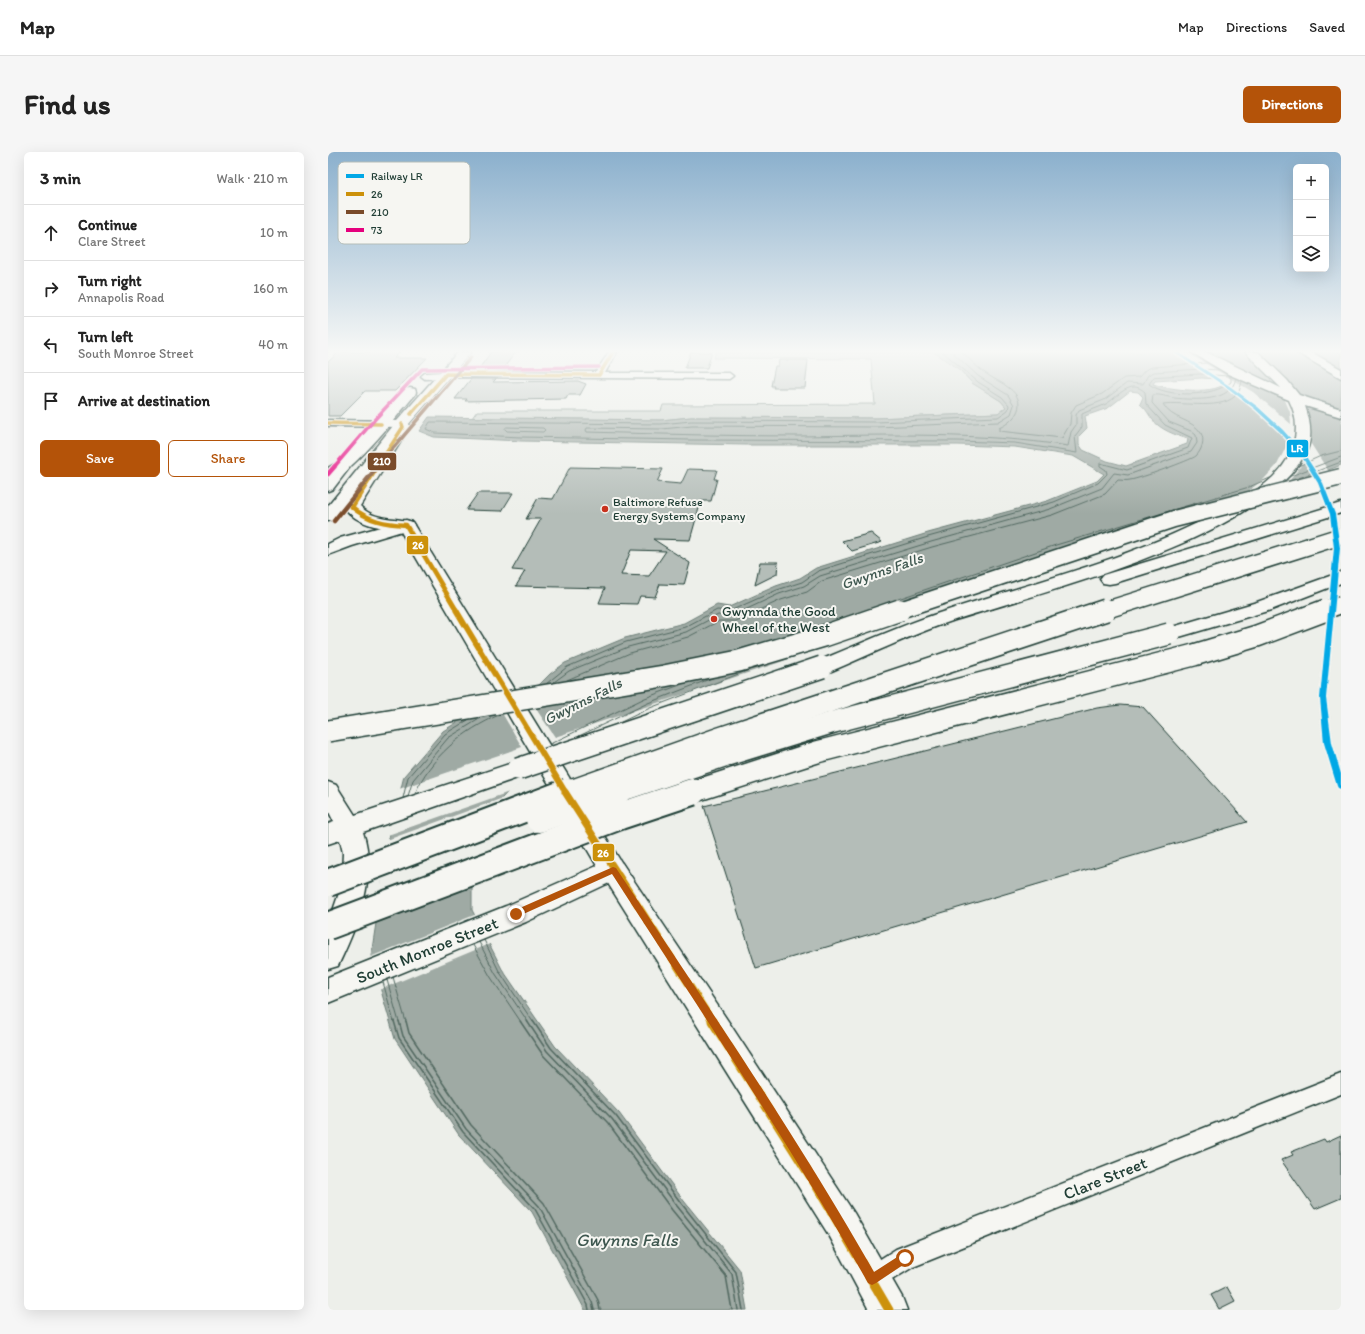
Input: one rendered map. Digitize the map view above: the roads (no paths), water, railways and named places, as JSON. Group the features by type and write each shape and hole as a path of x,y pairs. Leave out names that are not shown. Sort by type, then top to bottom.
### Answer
{"main road":[{"path":"328,486 398,406"},
{"path":"328,516 418,406"},
{"path":"822,667 944,618 1065,580 1147,551 1219,519 1270,488 1282,478 1296,459 1302,439 1303,419 1299,406"},
{"path":"1318,406 1341,414"},
{"path":"328,540 352,507 403,427 402,424"},
{"path":"328,475 346,464"},
{"path":"328,731 664,676 739,661 824,636 1174,519 1341,476"},
{"path":"352,507 358,514 365,518 388,524 406,525"},
{"path":"328,834 822,667 1341,508"},
{"path":"328,550 346,542 406,525"},
{"path":"406,525 550,768 613,870 761,1097 842,1225 889,1310"},
{"path":"328,883 600,780 763,723 1034,633 1341,536"},
{"path":"328,890 732,753 914,700 1196,626 1271,604 1341,577"},
{"path":"328,926 620,816 749,773 817,752 1194,655 1257,636 1341,605"},
{"path":"328,957 351,897 356,866 355,844 347,820 331,794"},
{"name":"South Monroe Street","path":"336,987 516,914 613,870"}],"street":[{"path":"328,423 402,424"},
{"name":"Clare Street","path":"872,1279 905,1258 1341,1084"}],"water":[{"name":"Gwynns Falls","path":"1005,406 1111,406 1085,416 1087,428 1079,436 1079,444 1083,450 1107,461 1126,466 1187,444 1188,439 1168,432 1155,423 1142,406 1341,406 1341,465 1293,484 867,625 791,658 651,711 525,773 502,798 472,871 472,910 502,969 555,1046 619,1113 684,1201 740,1270 747,1310 585,1310 532,1212 459,1135 395,1039 371,956 389,837 404,776 443,731 488,703 539,685 550,674 565,663 625,638 684,623 717,605 729,607 776,586 800,578 816,568 928,533 1047,501 1097,481 1104,474 1073,456 1015,447 958,445 746,445 521,441 434,437 419,431 429,417 661,420 691,417 876,418 998,413 1006,407"}],"rail line":[{"name":"LR","path":"1254,406 1282,431 1304,456 1321,483 1332,514 1337,548 1323,698 1328,743 1341,786"}],"place":[{"name":"Baltimore Refuse Energy Systems Company","path":"605,509"},
{"name":"Gwynnda the Good Wheel of the West","path":"714,619"}]}
